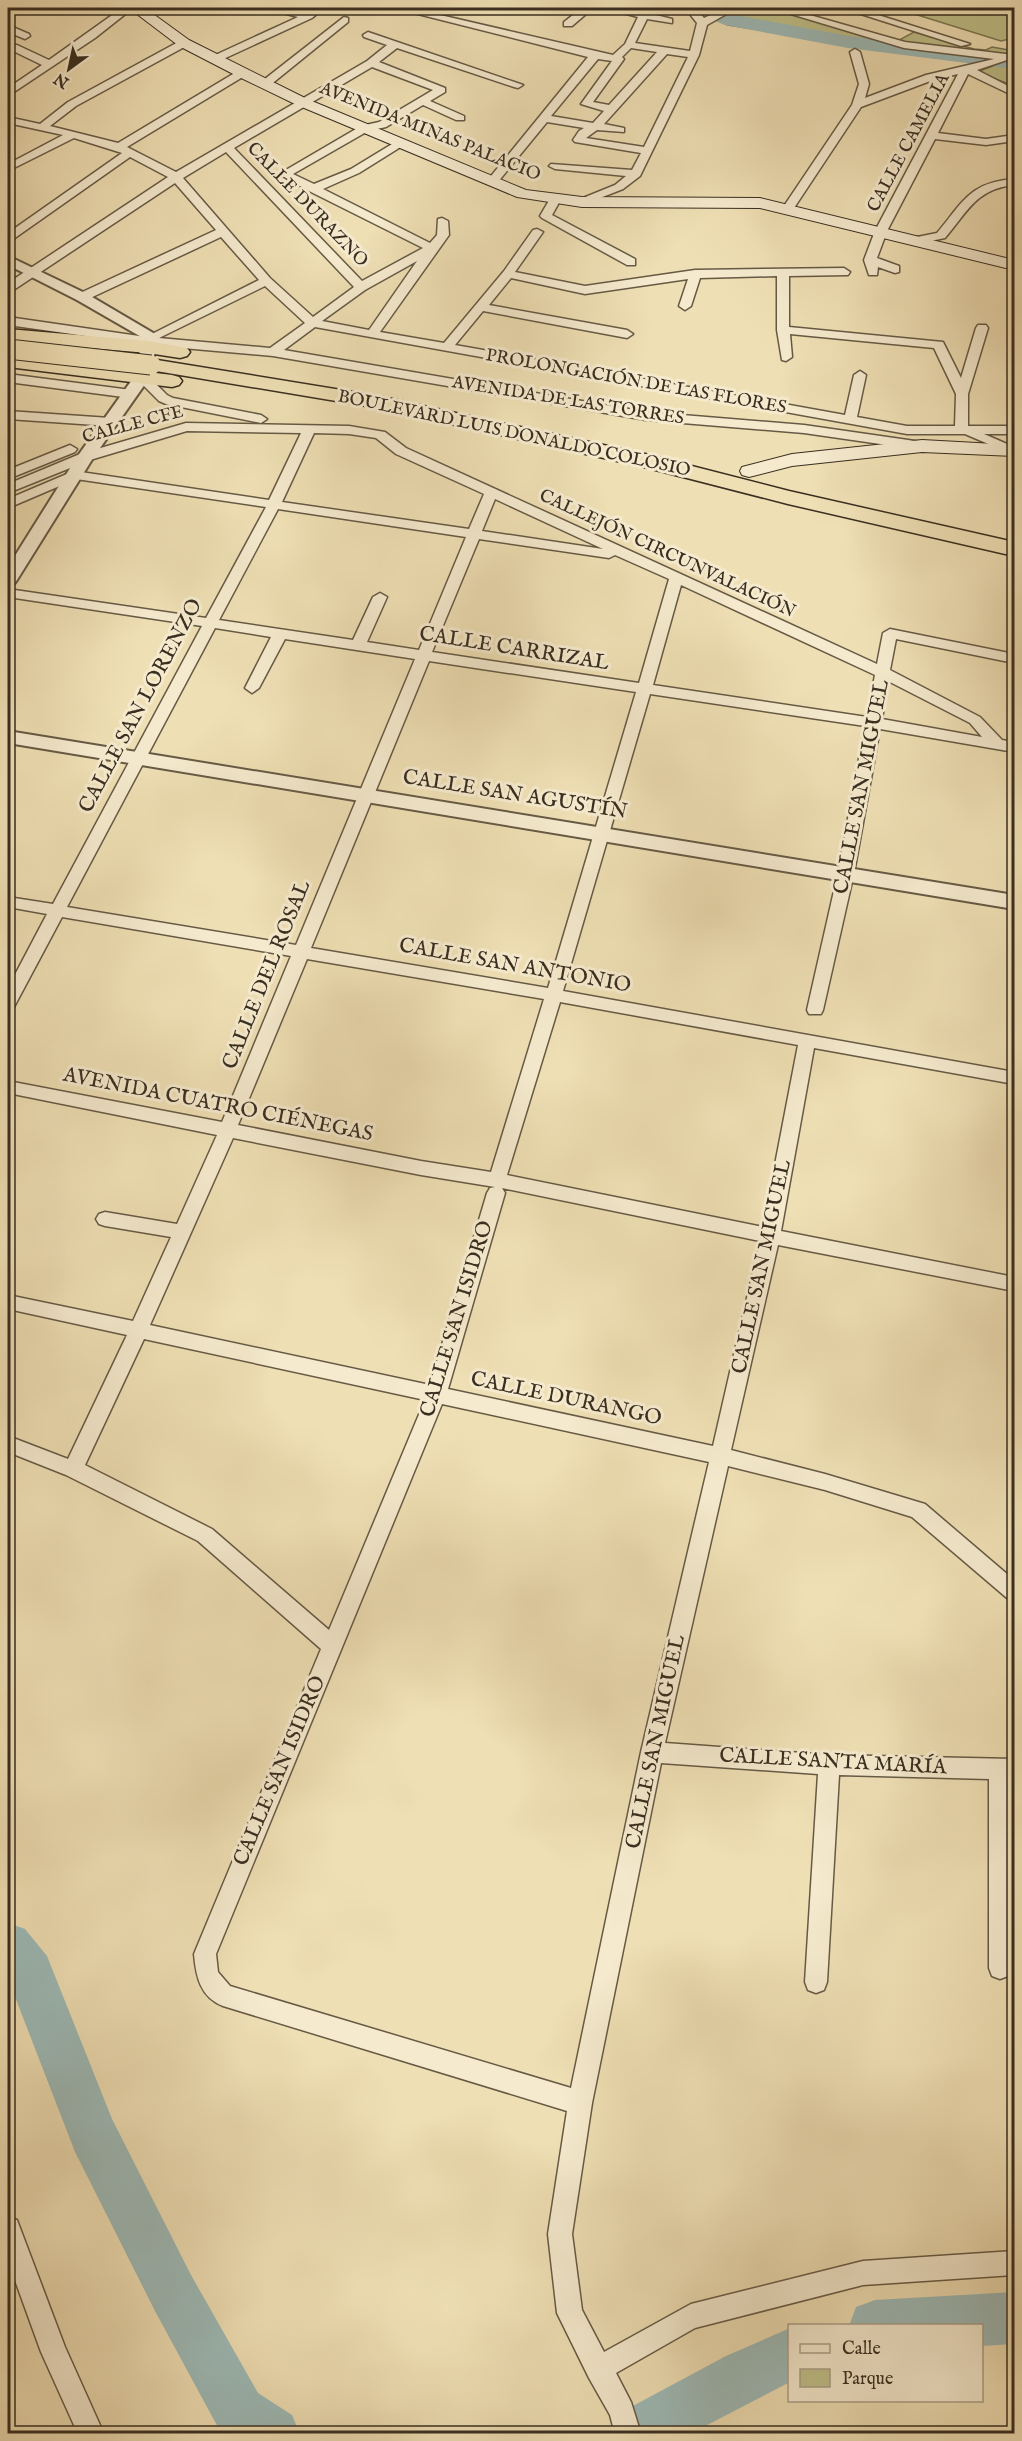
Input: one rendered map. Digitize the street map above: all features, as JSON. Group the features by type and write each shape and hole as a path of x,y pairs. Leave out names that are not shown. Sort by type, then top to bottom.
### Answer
{"highway":[{"path":"8,338 150,342 376,384 509,414 570,434"},
{"name":"BOULEVARD LUIS DONALDO COLOSIO","path":"8,338 162,356 371,390 788,497 1014,549"},
{"name":"BOULEVARD LUIS DONALDO COLOSIO","path":"8,349 151,364 506,426 570,434 1014,530"},
{"path":"8,361 136,385 359,412 576,458 645,461"}],"main road":[{"name":"AVENIDA MINAS PALACIO","path":"136,8 184,43 302,102 523,194 582,202 686,201 760,204 881,231 1014,265"},
{"path":"749,471 792,460 922,446 1014,451"}],"street":[{"path":"8,93 128,8"},
{"path":"269,8 308,16"},
{"path":"215,59 308,16 319,8"},
{"path":"399,8 619,59 586,104 612,108"},
{"path":"568,24 588,8"},
{"path":"615,8 668,21"},
{"path":"615,58 629,45 644,15 655,8"},
{"path":"690,8 705,21"},
{"path":"776,8 904,45 1012,57"},
{"path":"847,8 1012,57"},
{"path":"582,202 619,187 636,174 694,55 705,21 730,9"},
{"path":"265,84 344,20"},
{"path":"8,28 25,36"},
{"path":"368,35 518,85"},
{"path":"42,128 72,104 97,89 184,43"},
{"path":"8,288 176,177 371,63 395,44"},
{"path":"629,45 694,55"},
{"path":"13,47 48,64"},
{"path":"647,151 579,140 583,133 596,126 665,50"},
{"path":"788,209 857,105 864,84 855,52"},
{"path":"493,181 595,55"},
{"path":"857,105 930,77 983,66 1012,57"},
{"path":"371,63 441,90 382,125 365,128 285,174 432,248"},
{"path":"966,69 1014,93"},
{"name":"CALLE CAMELIA","path":"895,269 872,266 881,231 933,136 966,69"},
{"path":"8,238 124,150 242,73"},
{"path":"422,101 460,118"},
{"path":"542,118 620,130"},
{"path":"8,120 73,134 124,150 176,177 266,281 312,323"},
{"path":"8,168 73,134"},
{"path":"933,136 986,142 1014,138"},
{"path":"313,189 355,171 401,143"},
{"name":"CALLE DURAZNO","path":"227,147 361,287"},
{"path":"555,166 636,174"},
{"path":"916,240 941,236 977,192 1000,183 1014,182"},
{"path":"555,200 546,216 631,262"},
{"path":"372,334 443,235 442,221"},
{"path":"81,297 224,231"},
{"path":"446,348 508,274 537,232"},
{"path":"273,352 361,287 432,248"},
{"path":"8,260 81,297 150,342"},
{"path":"508,274 585,290 694,274 844,272"},
{"path":"685,306 694,274"},
{"path":"783,274 783,330 786,357"},
{"path":"8,580 85,457 136,385 150,342 266,281"},
{"path":"481,307 627,334"},
{"name":"AVENIDA DE LAS TORRES","path":"8,321 150,342 273,352 646,416 804,429 922,446"},
{"name":"PROLONGACIÓN DE LAS FLORES","path":"312,323 907,430 1014,430"},
{"path":"982,328 962,394 961,429 1014,451"},
{"path":"783,330 939,345 962,394"},
{"path":"850,420 860,375"},
{"path":"8,378 136,385 170,401 310,429"},
{"path":"8,415 110,422"},
{"name":"CALLE CFE","path":"8,489 85,457 186,427 310,429"},
{"name":"CALLEJÓN CIRCUNVALACIÓN","path":"310,429 349,430 380,435 401,451 884,673 975,720 997,744"},
{"name":"CALLE SAN LORENZO","path":"8,1003 273,506 310,429"},
{"name":"CALLE CFE","path":"8,475 70,449"},
{"path":"8,464 50,470"},
{"path":"74,475 473,536 628,557"},
{"name":"CALLE CFE","path":"8,504 74,475"},
{"name":"CALLE DEL ROSAL","path":"73,1469 139,1329 228,1129 364,795 425,657 491,493"},
{"name":"CALLE SAN ISIDRO","path":"580,2103 223,1995 207,1977 205,1954 436,1396 603,834 676,578"},
{"name":"CALLE CARRIZAL","path":"8,593 874,723 1014,747"},
{"path":"358,646 380,597"},
{"name":"CALLE SAN MIGUEL","path":"815,1010 846,873 890,633 1014,658"},
{"path":"252,688 280,634"},
{"name":"CALLE SAN AGUSTÍN","path":"8,737 1014,902"},
{"name":"CALLE SAN ANTONIO","path":"8,902 554,995 1014,1078"},
{"name":"CALLE SAN MIGUEL","path":"625,2422 570,2313 560,2234 580,2103 652,1752 771,1235 807,1042"},
{"name":"AVENIDA CUATRO CIÉNEGAS","path":"8,1087 421,1168 442,1179 497,1186 538,1199 562,1195 1014,1284"},
{"path":"105,1219 181,1232"},
{"name":"CALLE DURANGO","path":"8,1302 721,1456 825,1482 918,1510 1014,1592"},
{"path":"8,1444 73,1469 205,1535 332,1646"},
{"name":"CALLE SANTA MARÍA","path":"652,1752 828,1765 1007,1769"},
{"path":"816,1982 828,1765"},
{"path":"1000,1968 1007,1769"},
{"path":"8,2229 54,2352 91,2433"},
{"path":"598,2369 691,2317 863,2273 1014,2263"}],"green space":[{"path":"695,8 722,8 718,11 734,14 741,8 768,8 894,43 914,32 974,49 986,50 992,47 1014,51 1014,54 1004,56 1014,60 1014,86 977,72 998,64 903,53 728,25 702,14"},
{"path":"895,8 1014,8 1014,38 1001,41"}],"waterway":[{"path":"711,8 725,19 848,42 1014,63"},
{"path":"8,1946 30,1973 93,2134 173,2293 239,2412 273,2434"},
{"path":"910,2324 1014,2318"},
{"path":"635,2434 745,2375 788,2355"}]}
